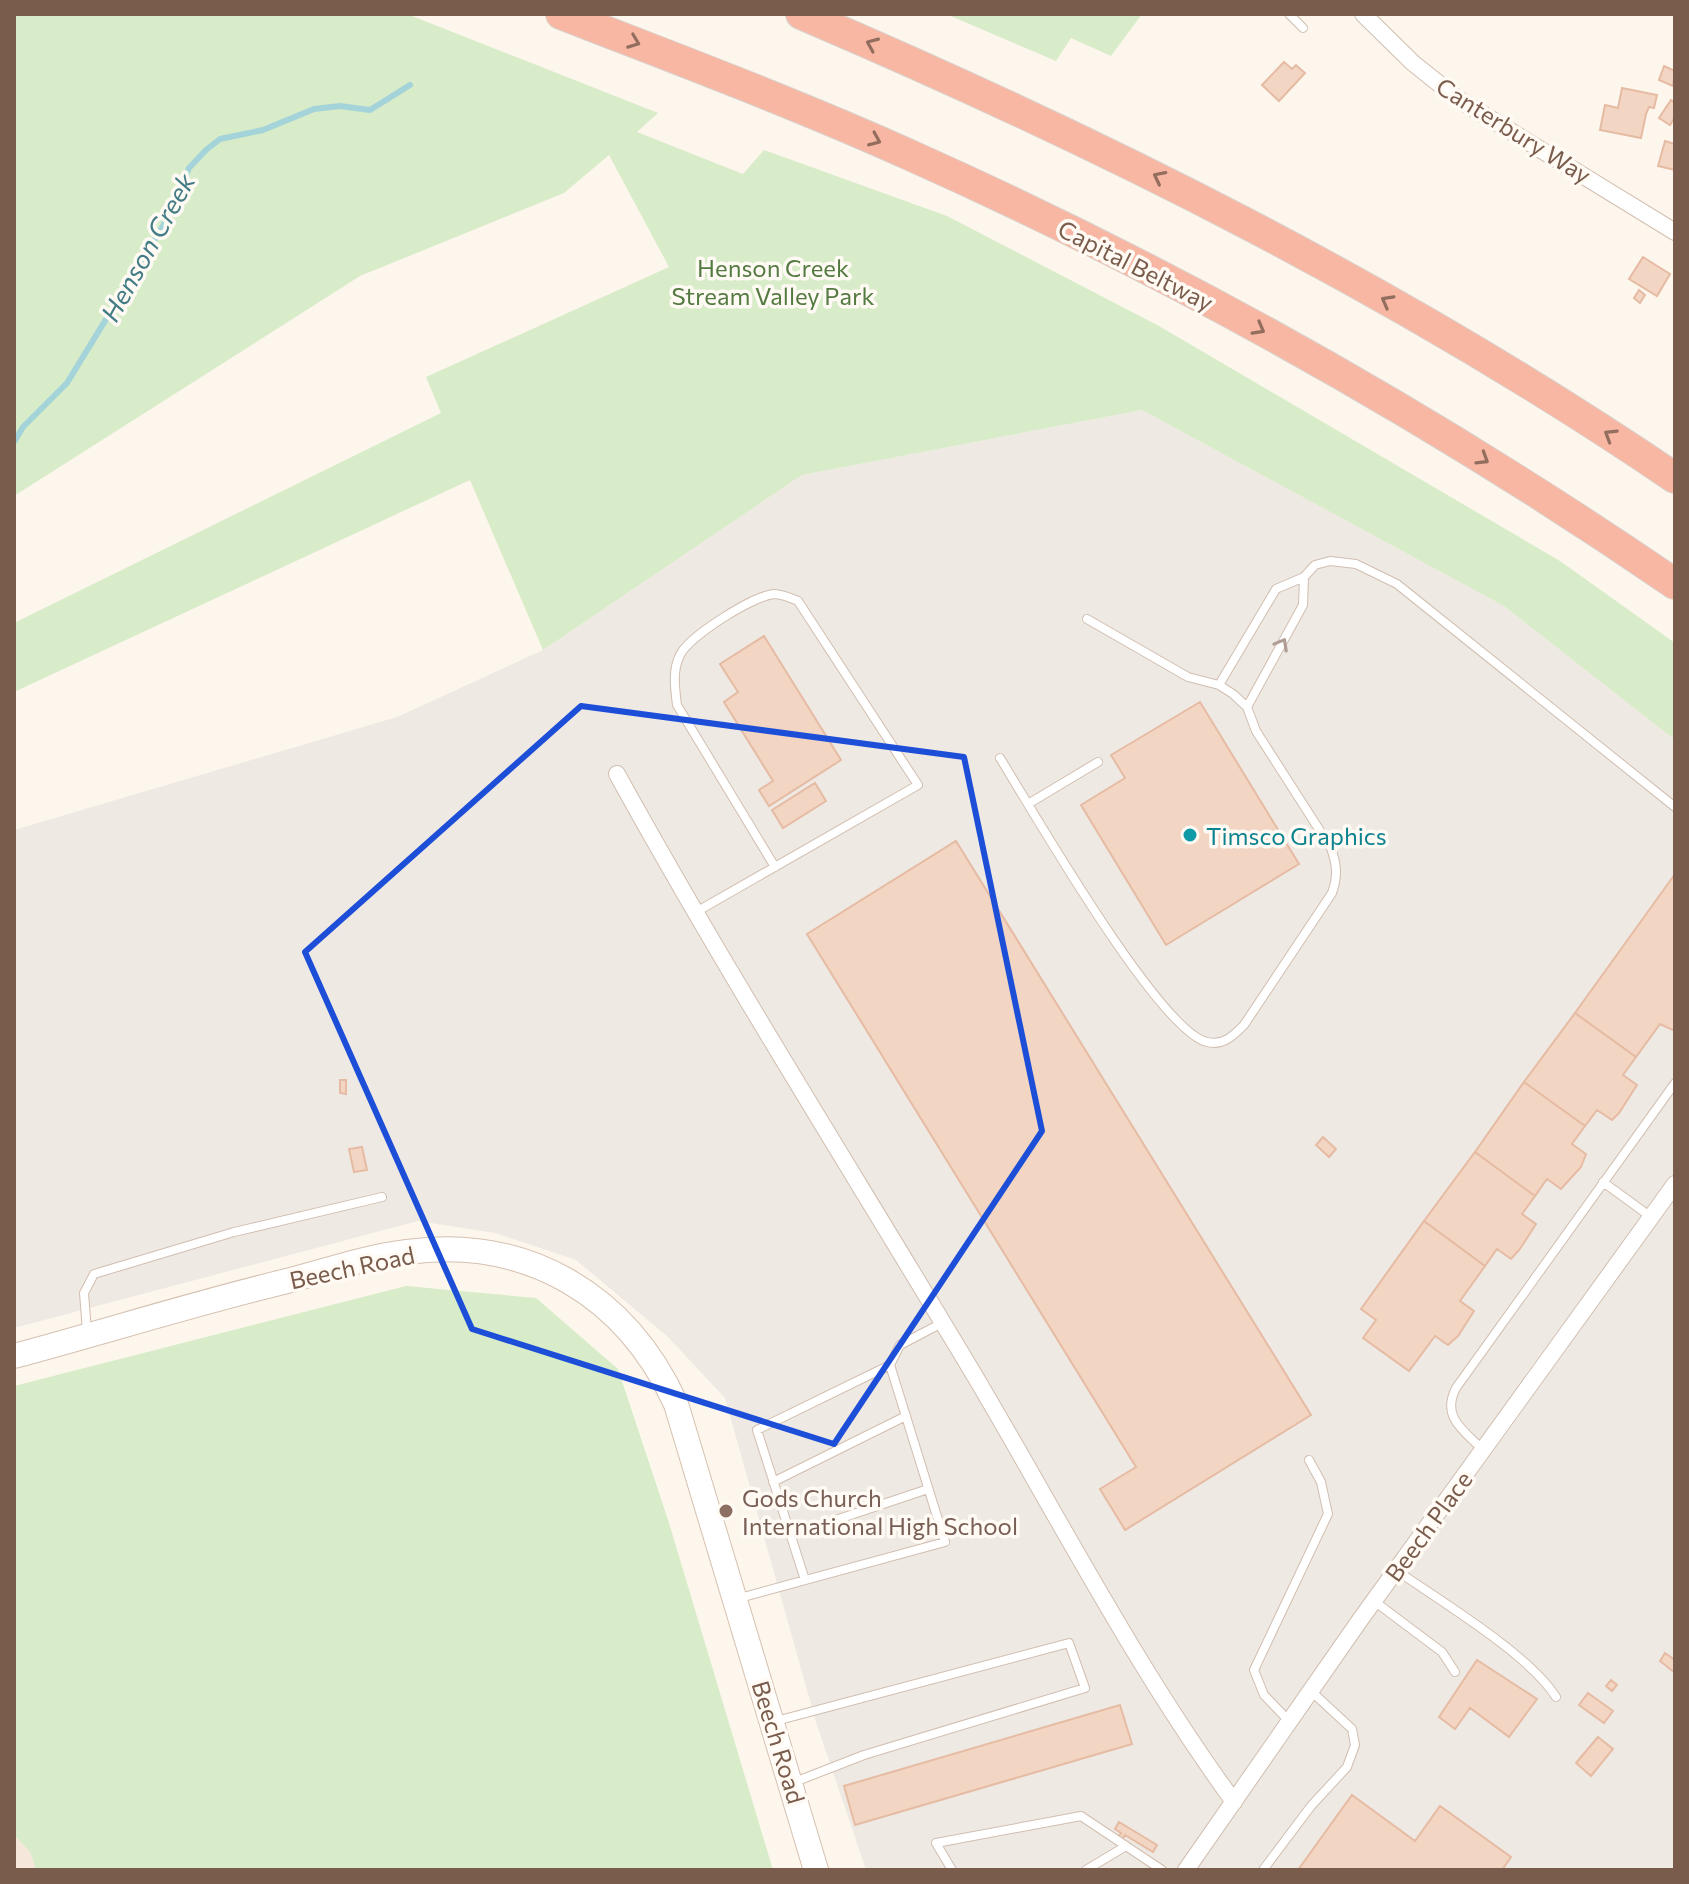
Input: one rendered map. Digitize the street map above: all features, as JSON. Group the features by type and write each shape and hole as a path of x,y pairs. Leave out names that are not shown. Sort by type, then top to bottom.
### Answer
{"highway":[{"name":"Capital Beltway","path":"561,14 912,156 1197,295 1393,404 1595,529 1675,584"},
{"path":"801,14 1100,147 1243,220 1521,379 1675,478"}],"street":[{"name":"Canterbury Way","path":"1363,14 1413,63 1458,99 1675,232"},
{"path":"617,774 695,913 942,1323 1181,1730 1234,1802"},
{"name":"Beech Place","path":"1186,1870 1396,1570 1675,1184"},
{"name":"Beech Road","path":"14,1356 208,1300 406,1252 456,1249 491,1253 536,1265 576,1285 609,1311 658,1365 691,1445 816,1870"}],"lane":[{"path":"1289,14 1303,28"},
{"path":"1219,685 1276,589 1304,577 1315,565 1330,561 1356,564 1397,584 1675,807"},
{"path":"1247,707 1303,605 1304,577"},
{"path":"695,913 918,785 798,601 777,594 757,598 691,640 680,655 674,679 677,705 775,867"},
{"path":"1000,758 1096,915 1180,1025 1204,1042 1219,1044 1244,1025 1325,904 1337,877 1331,848 1256,731 1247,707 1219,685 1188,677 1087,619"},
{"path":"1028,804 1098,762"},
{"path":"1483,1450 1451,1418 1448,1402 1675,1083"},
{"path":"1603,1182 1652,1218"},
{"path":"87,1336 84,1293 94,1274 234,1232 382,1197"},
{"path":"805,1580 757,1430 890,1365 900,1345 942,1323"},
{"path":"735,1599 945,1542 890,1365"},
{"path":"773,1482 906,1416"},
{"path":"1290,1722 1264,1695 1254,1670 1328,1514 1321,1482 1309,1460"},
{"path":"791,1535 928,1489"},
{"path":"1396,1570 1492,1637 1547,1683 1556,1697"},
{"path":"1374,1601 1442,1652 1455,1672"},
{"path":"774,1722 1069,1643 1085,1688 864,1755 791,1783"},
{"path":"1263,1870 1311,1806 1347,1767 1355,1745 1352,1729 1311,1691"},
{"path":"952,1870 936,1843 1081,1816 1162,1870"},
{"path":"1086,1870 1126,1846"}],"highlighted area":[{"path":"581,706 964,757 1042,1131 834,1444 472,1329 305,952"}],"shaded area":[{"path":"1142,410 1504,606 1675,740 1675,1870 866,1870 816,1722 725,1398 667,1336 576,1260 495,1233 418,1221 14,1328 14,830 397,717 543,650 802,475"},
{"path":"14,1835 30,1852 36,1870 14,1870"}],"green space":[{"name":"Henson Creek Stream Valley Park","path":"14,14 407,14 658,113 637,132 743,174 764,150 947,216 1159,326 1560,561 1675,643 1675,740 1504,606 1142,410 802,475 543,650 470,480 14,692 14,623 441,413 426,377 669,267 609,155 564,193 360,276 14,496"},
{"path":"946,14 1142,14 1111,56 1071,38 1056,61"},
{"path":"406,1286 536,1298 618,1369 669,1523 773,1870 36,1870 30,1852 14,1835 14,1386"}],"building":[{"path":"1284,62 1292,69 1296,65 1305,73 1279,101 1262,85"},
{"path":"1664,66 1675,71 1673,86 1659,80"},
{"path":"1622,88 1657,95 1654,108 1649,107 1646,114 1641,138 1600,130 1605,105 1618,108"},
{"path":"1671,100 1675,103 1675,117 1670,125 1659,118"},
{"path":"1665,141 1675,144 1675,170 1658,166"},
{"path":"1643,257 1670,274 1657,296 1629,279"},
{"path":"1639,290 1645,295 1640,303 1634,298"},
{"path":"764,636 841,760 769,806 759,790 773,781 724,702 738,692 720,664"},
{"name":"Timsco Graphics","path":"1200,702 1299,864 1166,945 1081,805 1125,778 1111,755"},
{"path":"815,783 826,801 783,828 772,810"},
{"path":"956,841 1311,1415 1125,1530 1100,1489 1136,1467 807,934"},
{"path":"1675,874 1675,1031 1660,1024 1636,1057 1575,1013"},
{"path":"1575,1013 1636,1057 1623,1075 1637,1085 1619,1113 1612,1120 1597,1110 1585,1126 1524,1082"},
{"path":"340,1080 346,1080 346,1094 340,1093"},
{"path":"1524,1082 1585,1126 1572,1144 1586,1154 1581,1167 1561,1189 1547,1179 1535,1196 1475,1152"},
{"path":"1323,1137 1336,1149 1329,1157 1316,1145"},
{"path":"362,1147 367,1170 354,1172 349,1149"},
{"path":"1475,1152 1535,1196 1522,1214 1536,1224 1520,1249 1511,1259 1497,1249 1485,1266 1424,1221"},
{"path":"1424,1221 1485,1266 1460,1301 1474,1311 1458,1336 1448,1345 1435,1336 1409,1371 1363,1338 1376,1320 1361,1309"},
{"path":"1665,1653 1675,1660 1675,1673 1660,1661"},
{"path":"1477,1660 1537,1699 1509,1737 1470,1708 1455,1729 1439,1717"},
{"path":"1611,1680 1617,1685 1612,1691 1606,1686"},
{"path":"1588,1693 1613,1711 1604,1723 1579,1705"},
{"path":"1120,1705 1132,1744 855,1825 844,1786"},
{"path":"1598,1737 1613,1749 1591,1776 1576,1763"},
{"path":"1352,1795 1415,1841 1440,1806 1511,1857 1502,1870 1298,1870"},
{"path":"1119,1822 1157,1845 1153,1852 1125,1835 1121,1841 1117,1838 1121,1833 1115,1829"}],"waterway":[{"name":"Henson Creek","path":"14,442 23,427 67,383 163,226 189,168 206,150 220,139 263,130 314,109 340,106 370,110 410,85"}],"place":[{"name":"Timsco Graphics","path":"1190,835"},
{"name":"Gods Church International High School","path":"726,1511"}]}
